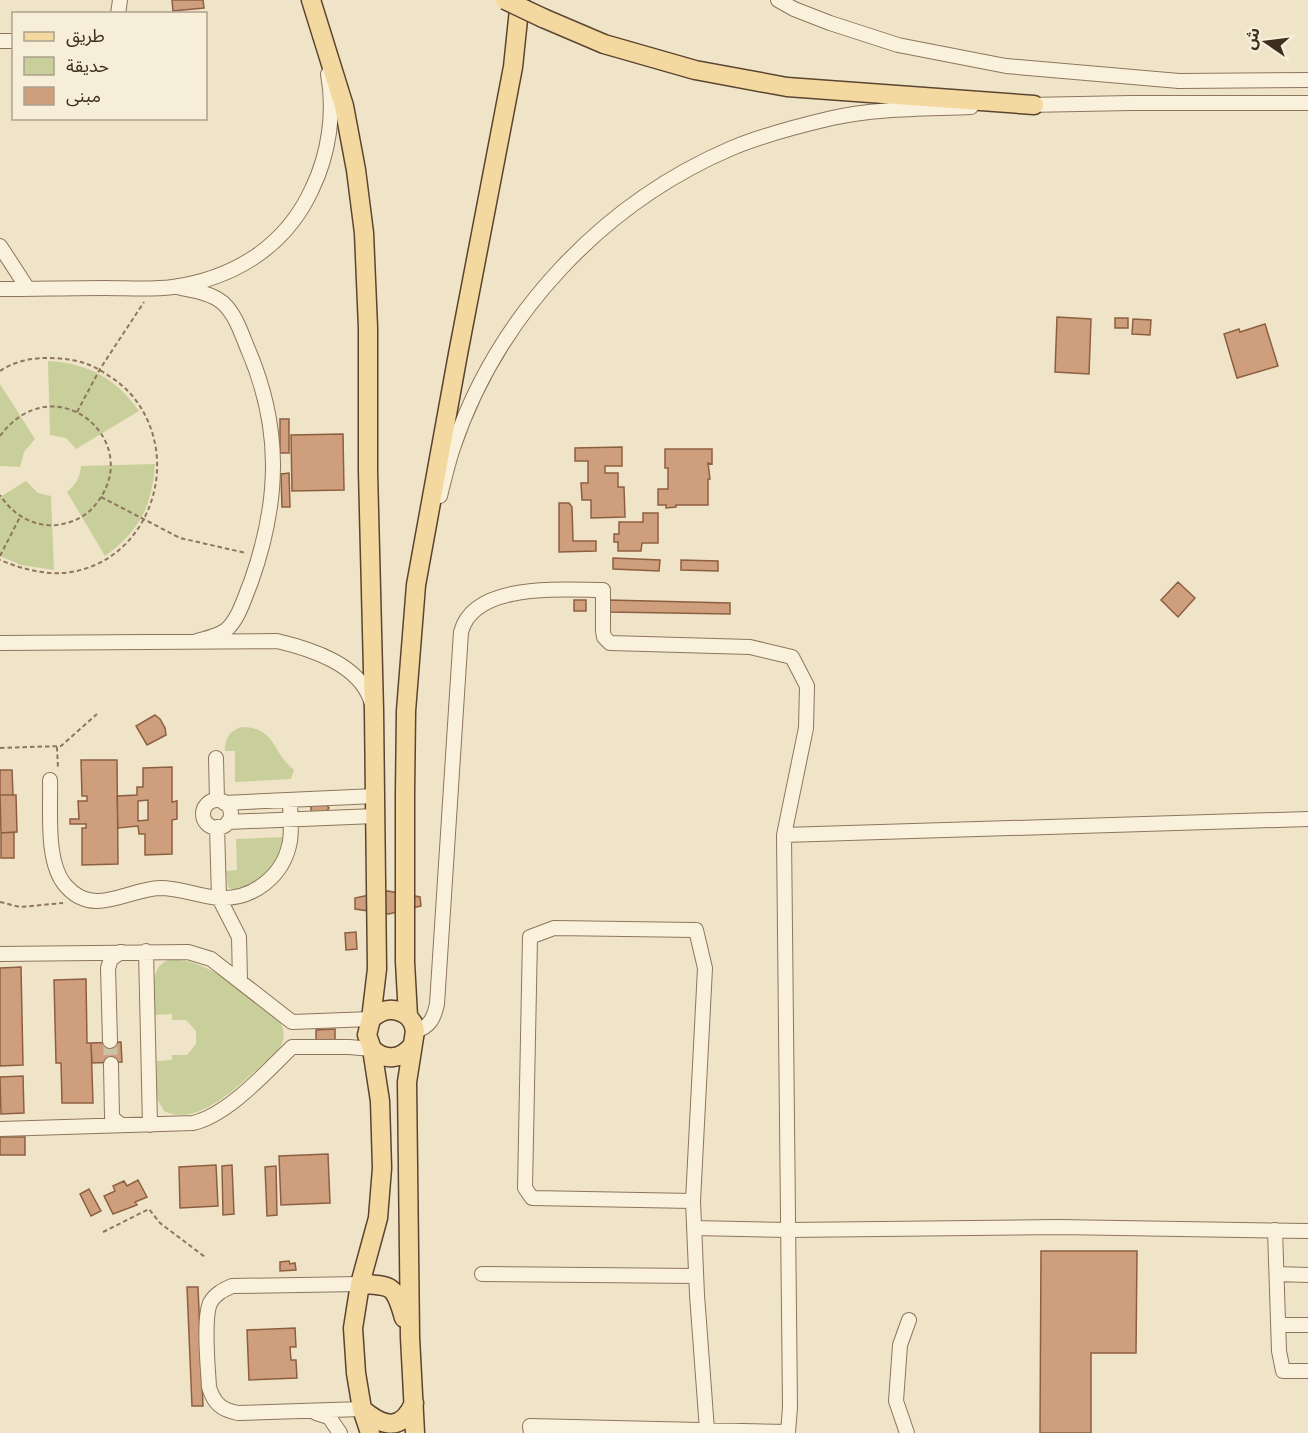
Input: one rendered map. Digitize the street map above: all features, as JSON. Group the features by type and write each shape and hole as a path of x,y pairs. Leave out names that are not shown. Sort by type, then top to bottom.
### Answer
{"main road":[{"path":"310,0 318,18 344,106 356,170 364,233 368,328 368,471 377,969 367,1035 372,1049 380,1101 382,1168 381,1194 373,1242 360,1284 353,1328 353,1352 362,1409 370,1433"},
{"path":"505,0 604,44 695,70 787,87 1034,105"},
{"path":"415,1433 410,1337 407,1082 412,1031 405,962 406,711 416,585 513,67 520,0"},
{"path":"371,1019 377,1014 393,1009 412,1031"},
{"path":"372,1049 378,1054 393,1058 400,1056 412,1031"},
{"path":"360,1284 378,1285 394,1290 398,1296 410,1337"},
{"path":"362,1409 381,1422 396,1423 402,1421 410,1413 414,1403"}],"street":[{"path":"778,0 830,23 898,45 1006,66 1179,81 1308,80"},
{"path":"0,289 172,287 231,272 271,247 306,203 321,167 326,147 331,115 330,83 318,18"},
{"path":"416,585 453,447 478,388 510,333 548,280 591,239 639,199 685,171 733,147 785,130 834,118 886,111 1131,103 1308,103"},
{"path":"0,246 28,289"},
{"path":"172,287 204,292 224,304 235,320 256,367 273,440 274,474 270,513 260,556 247,592 232,624 224,632 196,640"},
{"path":"412,1031 423,1029 429,1024 435,1016 437,1004 460,632 469,615 479,606 515,593 603,590 603,631 604,637 610,643 750,647 792,657 807,686 806,728 784,835 788,1432 530,1426 531,1433"},
{"path":"0,643 277,641 300,646 340,665 358,679 368,692 374,711"},
{"path":"216,758 221,802 230,813 223,824 219,898 238,937 240,981"},
{"path":"50,780 52,845 56,871 69,890 87,899 103,902 137,892 162,888 219,898 234,898 261,887 272,877 286,854 290,842 290,800"},
{"path":"375,796 221,802 206,806 203,815 207,823 223,824 375,816"},
{"path":"784,835 1308,819"},
{"path":"693,1202 532,1198 525,1188 530,936 554,928 696,930 705,968 693,1202 703,1431"},
{"path":"146,951 150,1125"},
{"path":"0,954 176,951 200,954 211,959 292,1022 371,1019"},
{"path":"110,1041 108,968 111,958 121,952"},
{"path":"292,1022 292,1047"},
{"path":"0,1129 150,1125 204,1121 215,1115 292,1047 372,1049"},
{"path":"111,1064 112,1117 123,1125"},
{"path":"694,1228 788,1230 1058,1227 1308,1231"},
{"path":"1275,1230 1279,1351 1283,1371 1308,1371"},
{"path":"482,1274 696,1276"},
{"path":"1277,1274 1308,1275"},
{"path":"360,1284 232,1286 222,1290 211,1302 207,1314 209,1387 212,1398 220,1407 238,1413 362,1409"},
{"path":"907,1433 896,1401 900,1345 909,1320"},
{"path":"1278,1324 1308,1324"},
{"path":"308,1411 329,1417 340,1433"}],"path":[{"path":"77,412 100,369 154,288"},
{"path":"0,371 25,360 48,357 84,362 100,369 129,392 146,417 156,444 159,465 151,507 143,520 121,549 107,560 86,568 70,573 52,573 14,566 0,558 20,517"},
{"path":"0,436 10,423 24,413 42,407 60,407 77,412 91,421 102,434 111,466 108,482 101,498 92,509 65,524 49,526 20,517 0,495"},
{"path":"101,498 180,538 260,556"},
{"path":"0,748 61,746 97,714"},
{"path":"50,780 58,770 57,746"},
{"path":"0,902 20,907 69,903 87,899"},
{"path":"103,1232 149,1209 160,1223 205,1257"}],"green space":[{"path":"48,361 76,365 100,375 121,390 139,411 76,449 66,438 50,435"},
{"path":"0,384 35,439 24,452 20,467 0,466"},
{"path":"155,464 151,493 142,516 127,537 105,556 67,492 77,480 81,466"},
{"path":"26,481 38,493 51,496 54,570 21,565 0,556 0,497"},
{"path":"241,727 261,731 272,741 294,770 291,779 235,782 235,751 225,751 225,746 228,736"},
{"path":"283,837 275,861 261,878 241,890 228,887 226,871 237,870 236,839"},
{"path":"172,959 203,966 217,973 280,1022 284,1034 283,1041 276,1052 224,1097 194,1113 179,1115 164,1111 157,1099 157,1061 172,1060 172,1055 187,1055 196,1044 196,1031 186,1020 172,1020 172,1014 155,1015 154,982 156,974 164,962"}],"building":[{"path":"172,0 203,0 204,8 173,11"},
{"path":"1057,317 1091,319 1089,374 1055,372"},
{"path":"1115,318 1128,318 1128,328 1115,328"},
{"path":"1133,319 1151,320 1150,335 1132,334"},
{"path":"1265,324 1278,366 1237,378 1224,334 1239,329 1240,332"},
{"path":"280,419 289,419 289,453 280,453"},
{"path":"343,434 344,490 292,491 291,435"},
{"path":"622,447 622,466 605,466 605,473 618,473 618,487 624,487 625,517 591,518 591,500 582,500 581,483 588,483 588,461 575,461 575,448"},
{"path":"665,449 712,449 712,464 708,463 710,479 708,479 708,505 676,505 676,507 666,508 666,505 658,505 658,489 668,489"},
{"path":"289,473 290,507 282,507 281,474"},
{"path":"559,503 569,503 572,507 573,541 596,541 596,551 559,552"},
{"path":"643,513 658,513 658,543 642,543 641,551 618,551 618,542 614,542 614,534 619,534 619,522 643,522"},
{"path":"613,558 660,560 659,571 613,569"},
{"path":"681,560 718,561 718,571 681,570"},
{"path":"1178,582 1195,598 1178,617 1161,600"},
{"path":"574,600 586,600 586,611 574,611"},
{"path":"609,600 730,603 730,614 609,612"},
{"path":"155,715 165,728 166,735 147,745 136,726"},
{"path":"81,760 117,760 118,864 82,865 82,828 86,828 86,824 70,824 70,819 79,819 78,801 87,801 87,796 82,796"},
{"path":"172,767 172,802 177,801 177,819 172,820 172,854 145,855 145,834 139,834 138,826 118,828 117,796 137,795 137,787 143,787 143,768","holes":["148,800 148,820 138,821 138,801"]},
{"path":"0,770 12,770 13,795 0,795"},
{"path":"0,795 16,795 17,832 1,833"},
{"path":"326,804 329,808 326,812 311,813 311,805"},
{"path":"14,832 14,858 1,858 1,833"},
{"path":"388,891 420,897 421,906 389,914 355,909 355,898"},
{"path":"356,932 357,949 346,950 345,933"},
{"path":"21,967 23,1065 0,1066 0,968"},
{"path":"86,979 87,1043 91,1043 93,1103 62,1103 61,1063 56,1063 54,980"},
{"path":"335,1029 335,1042 316,1042 316,1030"},
{"path":"121,1042 122,1062 92,1063 91,1043"},
{"path":"23,1076 24,1113 1,1114 0,1077"},
{"path":"0,1137 25,1137 25,1155 0,1155"},
{"path":"328,1154 330,1203 281,1205 279,1156"},
{"path":"216,1165 218,1206 180,1208 179,1167"},
{"path":"232,1165 234,1214 223,1215 222,1166"},
{"path":"276,1166 277,1215 267,1216 265,1167"},
{"path":"138,1180 147,1197 135,1202 137,1205 113,1214 104,1196 115,1191 113,1186 124,1181 127,1186"},
{"path":"89,1189 101,1211 91,1216 80,1194"},
{"path":"1041,1251 1137,1251 1136,1353 1091,1353 1091,1433 1040,1433"},
{"path":"289,1261 290,1264 295,1263 296,1270 280,1271 280,1262"},
{"path":"187,1287 198,1287 203,1406 192,1406"},
{"path":"295,1328 296,1347 290,1347 291,1360 296,1360 297,1378 249,1380 247,1330"}],"tunnel":[{"path":"110,1041 111,1064"}]}
